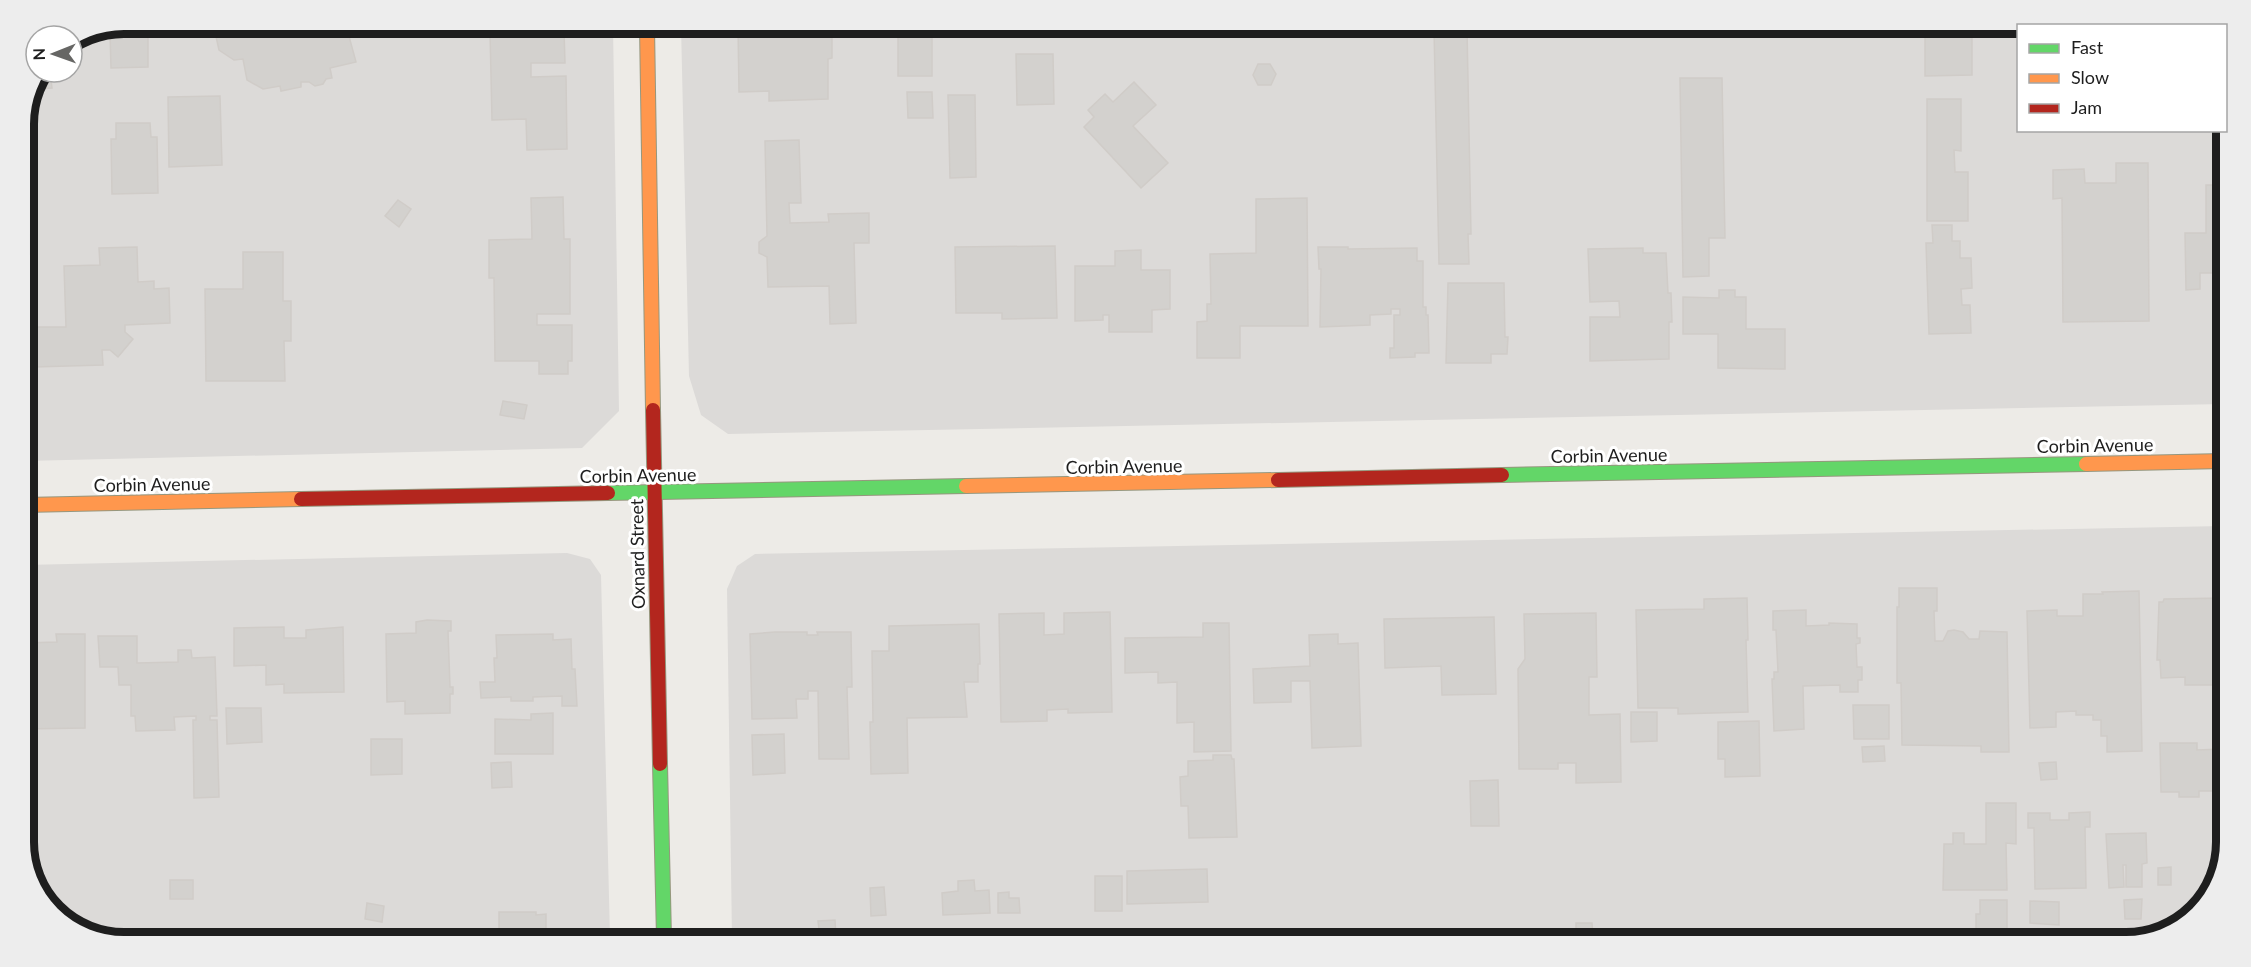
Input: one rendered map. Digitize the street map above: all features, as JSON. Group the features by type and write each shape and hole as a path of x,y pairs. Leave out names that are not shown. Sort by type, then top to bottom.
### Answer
{"main road":[{"name":"Oxnard Street","path":"647,34 664,932"},
{"name":"Corbin Avenue","path":"35,505 2216,461"}],"shaded area":[{"path":"124,34 613,34 619,411 582,448 35,461 35,118 44,84 84,84 84,44 107,36"},
{"path":"681,34 2017,34 2017,132 2216,132 2216,404 728,434 701,415 689,376"},
{"path":"2216,526 2215,860 2204,888 2186,910 2156,928 2138,932 732,932 727,589 737,566 755,554"},
{"path":"567,553 590,559 601,575 610,932 124,932 107,931 79,920 53,897 41,877 36,860 35,565"}],"building":[{"path":"148,34 148,67 111,68 110,36"},
{"path":"215,34 348,34 356,62 330,68 332,78 326,79 323,84 315,86 309,82 301,82 301,87 281,91 280,86 263,89 247,80 243,59 234,60 219,50"},
{"path":"490,34 564,34 565,63 531,63 531,77 566,76 567,149 527,150 526,119 492,120"},
{"path":"738,34 832,34 832,58 828,59 828,99 769,101 769,91 739,92"},
{"path":"898,34 932,34 932,76 898,76"},
{"path":"1434,34 1467,34 1471,234 1468,234 1469,264 1439,264"},
{"path":"1925,34 1972,34 1972,75 1925,76"},
{"path":"1016,54 1053,54 1054,104 1017,105"},
{"path":"1258,64 1270,64 1276,74 1271,85 1258,85 1253,75"},
{"path":"1680,78 1722,78 1725,238 1709,238 1709,276 1683,277"},
{"path":"1134,82 1156,105 1133,126 1168,163 1141,188 1084,127 1094,117 1088,110 1105,94 1113,102"},
{"path":"44,84 52,84 52,88 42,89"},
{"path":"907,92 932,92 933,118 908,118"},
{"path":"948,95 975,95 976,177 950,178"},
{"path":"220,96 222,165 169,167 168,97"},
{"path":"1927,99 1961,99 1961,151 1954,150 1955,172 1968,172 1968,221 1927,221"},
{"path":"116,123 150,123 151,137 157,137 158,193 112,194 111,139 116,139"},
{"path":"799,140 801,203 789,203 790,223 829,222 828,214 869,213 869,243 854,243 856,323 830,324 829,286 768,287 767,257 759,253 759,242 767,236 765,141"},
{"path":"2116,163 2148,163 2149,321 2063,322 2062,198 2053,199 2053,170 2084,169 2085,183 2116,183"},
{"path":"2206,185 2216,185 2216,273 2200,273 2200,289 2186,290 2185,233 2206,233"},
{"path":"563,197 564,239 570,239 570,314 537,314 537,325 572,325 572,361 568,361 568,374 539,374 539,361 495,361 494,278 489,278 489,240 532,239 531,198"},
{"path":"1307,198 1308,326 1240,326 1240,358 1197,358 1197,322 1207,321 1207,304 1211,304 1210,254 1256,253 1256,199"},
{"path":"398,200 411,209 399,227 385,216"},
{"path":"1932,225 1952,225 1952,241 1960,241 1960,258 1971,258 1972,288 1961,289 1962,305 1970,305 1971,333 1929,334 1926,243 1933,243"},
{"path":"1055,246 1057,318 1002,319 1002,313 956,313 955,247"},
{"path":"137,247 138,282 154,281 154,289 169,288 170,323 125,325 125,332 133,339 118,357 110,350 102,350 103,365 35,367 35,327 66,327 64,266 100,265 99,248"},
{"path":"1318,247 1417,248 1417,261 1423,261 1423,307 1426,307 1426,315 1428,315 1429,353 1415,353 1415,357 1390,358 1390,348 1394,348 1394,315 1400,315 1400,309 1391,309 1391,314 1370,315 1370,325 1320,327 1321,269 1319,269"},
{"path":"1643,248 1643,253 1666,253 1672,322 1669,322 1669,359 1590,361 1590,317 1620,317 1619,301 1590,302 1588,249"},
{"path":"1141,250 1141,270 1170,270 1170,309 1152,310 1152,332 1109,332 1109,315 1103,315 1103,320 1075,321 1075,266 1115,266 1115,251"},
{"path":"243,252 283,252 283,301 291,301 291,341 284,341 285,381 206,381 205,289 243,289"},
{"path":"1448,283 1504,283 1507,354 1491,354 1491,363 1446,363"},
{"path":"1719,290 1735,290 1735,297 1746,297 1746,329 1785,329 1785,369 1718,368 1718,334 1683,334 1683,297 1719,298"},
{"path":"503,401 527,405 524,419 500,415"},
{"path":"1899,588 1937,588 1937,611 1934,611 1935,641 1943,641 1948,631 1954,630 1963,632 1969,639 1979,639 1980,631 2007,632 2009,752 1981,752 1981,746 1902,745 1901,683 1897,683"},
{"path":"2139,591 2142,751 2107,752 2107,736 2101,736 2101,720 2093,720 2093,715 2076,715 2076,711 2056,712 2056,727 2030,728 2027,611 2057,610 2057,616 2083,616 2083,594"},
{"path":"1747,598 1748,712 1678,714 1678,708 1638,708 1636,610 1704,609 1704,599"},
{"path":"2216,598 2216,685 2185,685 2185,677 2161,678 2160,660 2157,660 2159,602 2163,602 2164,599"},
{"path":"1806,610 1806,626 1829,625 1829,623 1857,624 1857,638 1860,638 1860,643 1856,644 1857,667 1862,667 1862,680 1858,680 1858,692 1840,692 1840,685 1803,686 1804,729 1774,731 1772,679 1774,679 1774,672 1778,672 1773,611"},
{"path":"1110,612 1112,712 1068,713 1068,709 1047,710 1047,721 1001,722 999,614 1044,613 1044,635 1064,634 1064,613"},
{"path":"1596,613 1597,677 1589,677 1589,715 1620,714 1621,782 1576,783 1576,763 1558,763 1558,769 1519,769 1518,669 1525,659 1524,614"},
{"path":"1494,617 1496,694 1442,695 1441,666 1385,668 1384,619"},
{"path":"451,621 451,631 448,631 450,687 453,687 453,694 450,694 450,713 405,714 405,701 387,702 386,634 416,633 416,622"},
{"path":"1203,623 1229,623 1231,751 1194,752 1194,722 1177,723 1177,682 1158,683 1158,672 1125,673 1125,638 1203,637"},
{"path":"979,624 978,682 964,682 967,717 907,718 908,773 871,774 872,651 889,651 889,626"},
{"path":"284,627 284,638 306,638 306,630 343,627 344,692 284,693 284,684 266,685 266,665 234,666 234,628"},
{"path":"807,632 807,635 818,635 817,632 851,632 852,687 847,687 849,759 819,759 818,691 808,691 808,699 796,699 797,718 752,719 750,634"},
{"path":"56,634 85,634 85,728 35,729 35,643 57,642"},
{"path":"553,634 553,640 571,639 577,706 562,706 562,696 533,697 533,701 511,701 511,697 481,698 480,682 495,682 496,635"},
{"path":"1338,634 1338,644 1358,643 1361,746 1312,748 1310,681 1291,681 1291,702 1254,703 1253,669 1310,666 1309,635"},
{"path":"98,636 137,636 137,663 178,662 178,650 191,650 192,658 215,657 217,716 210,716 210,720 217,720 219,797 194,798 193,720 196,720 196,716 174,717 175,730 136,731 135,716 131,716 131,685 119,685 118,667 100,667"},
{"path":"1853,705 1889,705 1889,739 1854,739"},
{"path":"226,708 261,708 262,742 227,744"},
{"path":"1631,712 1657,712 1657,741 1631,742"},
{"path":"553,713 553,754 495,754 495,719 531,720 531,714"},
{"path":"1759,721 1760,776 1725,777 1725,759 1718,759 1718,722"},
{"path":"784,734 785,773 753,775 752,735"},
{"path":"371,739 402,739 402,774 371,775"},
{"path":"2160,743 2197,743 2197,750 2216,749 2216,791 2199,791 2199,797 2179,797 2179,792 2161,792"},
{"path":"1884,746 1885,761 1863,762 1862,747"},
{"path":"1213,755 1231,755 1234,759 1237,837 1189,838 1188,806 1181,806 1180,777 1188,776 1188,761 1213,760"},
{"path":"511,762 512,787 492,788 491,763"},
{"path":"2056,762 2057,779 2041,780 2039,763"},
{"path":"1498,780 1499,826 1471,826 1470,781"},
{"path":"1986,803 2016,803 2016,844 2006,843 2007,890 1943,890 1944,844 1953,844 1953,833 1964,833 1964,844 1986,844"},
{"path":"2090,812 2090,827 2085,827 2086,888 2035,889 2034,828 2028,828 2028,813 2050,813 2050,820 2069,820 2069,813"},
{"path":"2146,833 2147,863 2142,864 2142,887 2126,887 2126,865 2123,865 2124,887 2109,888 2106,834"},
{"path":"2171,867 2171,885 2158,885 2158,868"},
{"path":"1207,869 1208,902 1127,904 1127,871"},
{"path":"1095,876 1122,876 1122,911 1095,911"},
{"path":"170,880 193,880 193,899 170,899"},
{"path":"974,880 975,891 989,890 990,913 943,915 942,893 958,891 958,881"},
{"path":"884,887 886,915 871,916 870,888"},
{"path":"1009,892 1009,898 1019,898 1020,913 998,913 998,893"},
{"path":"2142,899 2141,919 2125,919 2124,900"},
{"path":"1980,900 2007,900 2007,932 1976,932 1976,914 1980,914"},
{"path":"2030,901 2059,902 2059,925 2030,923"},
{"path":"367,903 384,906 382,922 365,919"},
{"path":"499,912 546,914 546,932 499,932"},
{"path":"835,920 836,932 819,932 818,921"},
{"path":"1576,923 1592,923 1593,932 1576,932"}],"traffic: fast":[{"path":"1502,475 2086,464"},
{"path":"608,493 966,486"},
{"path":"660,764 664,932"}],"traffic: slow":[{"path":"647,34 653,410"},
{"path":"2086,464 2216,461"},
{"path":"966,486 1278,480"},
{"path":"35,505 301,499"}],"traffic: jam":[{"path":"653,410 660,764"},
{"path":"1278,480 1502,475"},
{"path":"301,499 608,493"}]}
